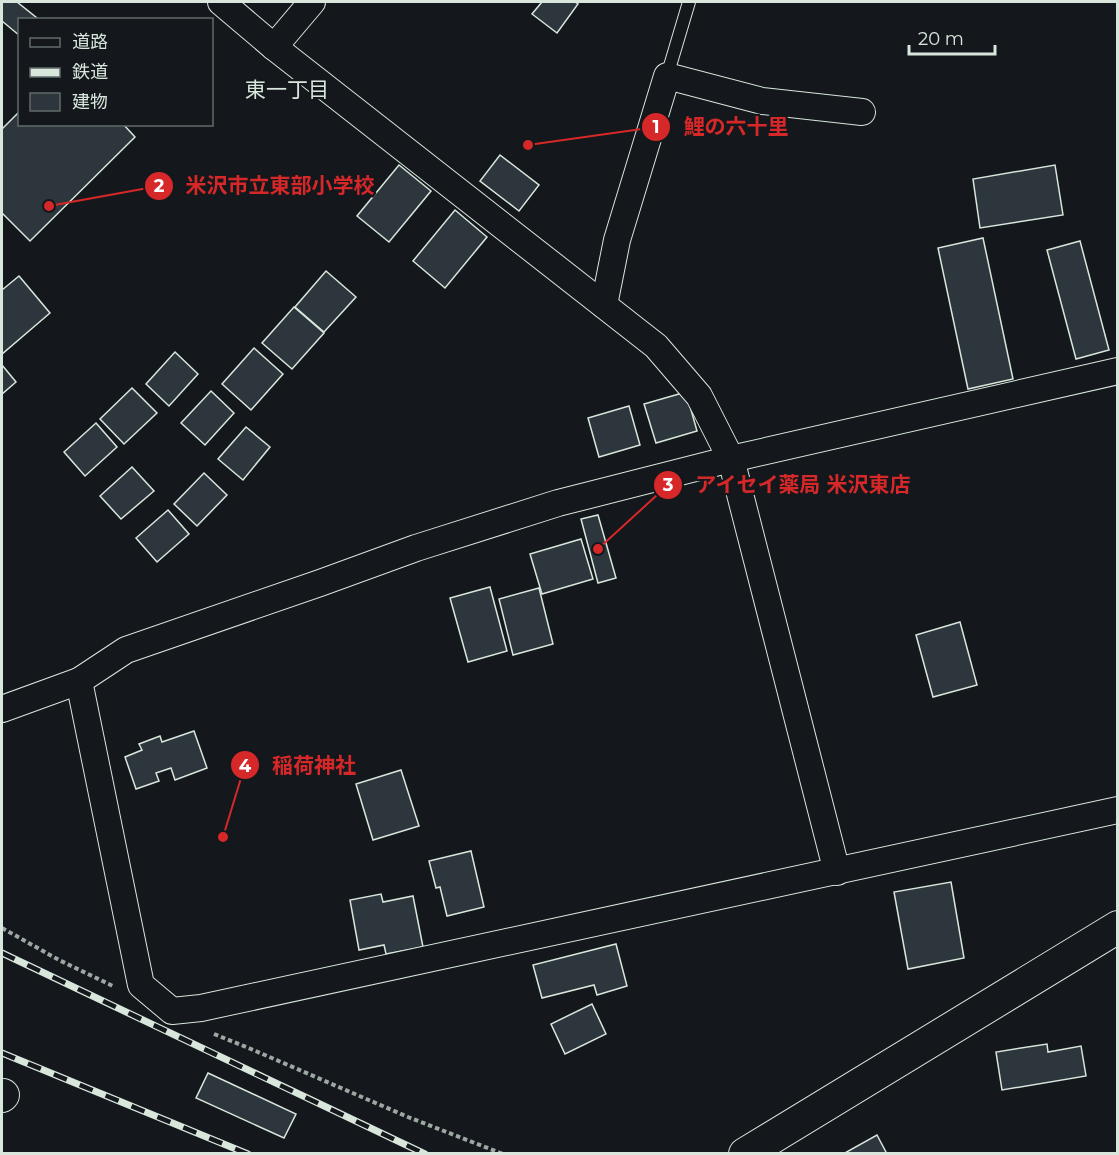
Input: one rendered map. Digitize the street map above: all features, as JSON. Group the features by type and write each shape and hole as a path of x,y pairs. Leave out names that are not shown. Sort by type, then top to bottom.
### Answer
{"street":[{"path":"221,2 274,47 656,346 699,396 731,459 837,872"},
{"path":"274,47 312,2"},
{"path":"604,305 617,240 667,76 762,100 862,112"},
{"path":"2,710 79,681 126,650 320,584 416,548 558,503 731,459 1118,371"},
{"path":"79,681 141,985 172,1011 213,1005 1118,810"},
{"path":"745,1154 1118,927"}],"lane":[{"path":"667,76 689,2"}],"path":[{"path":"2,928 59,960 120,990"},
{"path":"211,1033 408,1117 503,1154"}],"building":[{"path":"2,2 17,2 37,18 18,18 18,34 2,21"},
{"path":"542,2 575,2 578,4 557,33 532,14"},
{"path":"18,113 18,126 125,126 135,137 30,241 2,213 2,129"},
{"path":"500,155 539,185 519,211 480,181"},
{"path":"399,165 431,191 389,242 357,216"},
{"path":"1055,165 1063,215 980,228 973,179"},
{"path":"455,210 487,237 445,288 413,261"},
{"path":"983,238 1013,379 968,389 938,248"},
{"path":"1080,241 1109,350 1076,359 1047,250"},
{"path":"326,271 356,297 324,332 295,307"},
{"path":"19,276 50,313 2,354 2,290"},
{"path":"294,307 324,333 292,369 262,343"},
{"path":"254,348 283,374 251,410 222,384"},
{"path":"175,352 198,374 169,406 146,384"},
{"path":"2,365 16,382 2,394"},
{"path":"132,388 157,413 124,444 100,419"},
{"path":"211,391 234,413 205,445 181,423"},
{"path":"686,392 697,431 656,443 644,404"},
{"path":"629,406 640,445 599,457 588,418"},
{"path":"96,423 117,447 85,476 64,452"},
{"path":"246,427 270,447 243,480 218,459"},
{"path":"132,467 154,491 121,519 100,496"},
{"path":"204,473 227,495 197,526 174,504"},
{"path":"168,510 189,534 157,562 136,538"},
{"path":"598,515 616,578 598,583 581,519"},
{"path":"581,539 593,579 542,594 530,554"},
{"path":"490,587 507,651 468,662 450,598"},
{"path":"539,588 553,644 513,655 499,599"},
{"path":"960,622 977,685 933,697 916,635"},
{"path":"194,731 207,768 175,780 171,768 156,773 159,781 136,789 125,757 142,750 139,744 160,736 162,742"},
{"path":"401,770 419,826 373,840 356,784"},
{"path":"471,851 484,907 447,916 440,887 436,888 429,861"},
{"path":"951,882 964,958 908,969 894,892"},
{"path":"381,894 383,902 413,896 423,947 386,954 384,945 359,950 350,900"},
{"path":"616,944 627,986 597,995 594,985 542,998 533,965"},
{"path":"592,1004 606,1034 565,1054 551,1024"},
{"path":"1047,1044 1048,1052 1081,1046 1086,1076 1002,1090 996,1052"},
{"path":"208,1073 296,1114 284,1138 196,1098"},
{"path":"877,1135 887,1154 843,1154"}],"railway":[{"path":"2,953 425,1154"},
{"path":"2,1053 248,1154"}],"place":[{"name":"鯉の六十里","path":"528,145"},
{"name":"米沢市立東部小学校","path":"49,206"},
{"name":"アイセイ薬局 米沢東店","path":"598,549"},
{"name":"稲荷神社","path":"223,837"}],"district":[{"name":"東一丁目","path":"287,89"}]}
